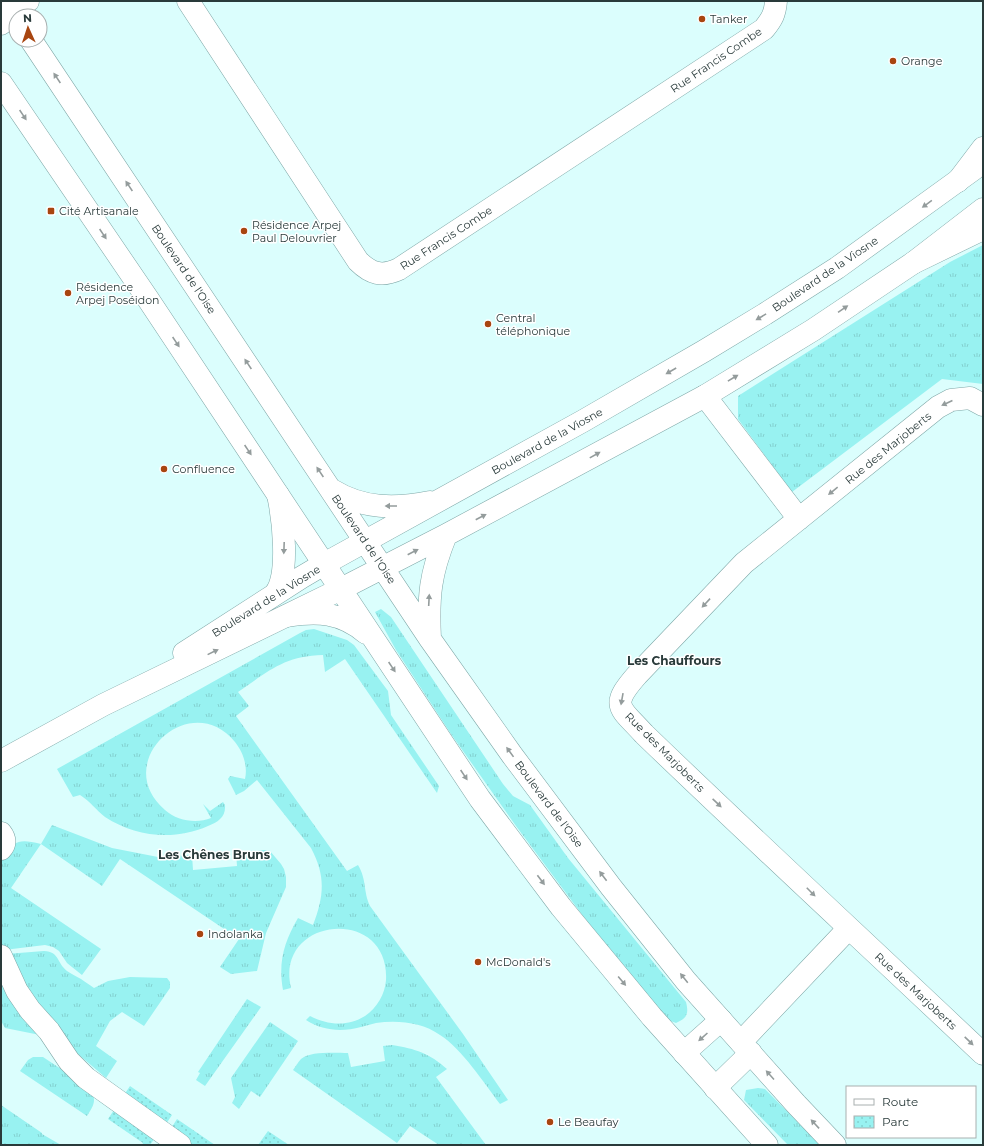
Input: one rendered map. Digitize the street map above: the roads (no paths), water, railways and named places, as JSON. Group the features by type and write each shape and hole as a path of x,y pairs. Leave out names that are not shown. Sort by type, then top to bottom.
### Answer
{"main road":[{"name":"Rue Francis Combe","path":"188,1 358,261 366,269 374,273 382,274 391,273 399,269 764,29 775,11 776,1"},
{"name":"Boulevard de l'Oise","path":"36,48 430,639 512,755 611,887 686,981 835,1145"},
{"path":"1,83 148,299 480,799 561,907 652,1017 767,1145"},
{"path":"958,181 983,148"},
{"name":"Boulevard de la Viosne","path":"102,705 324,564 590,417 765,314 837,268 983,162"},
{"name":"Boulevard de la Viosne","path":"1,761 102,705 287,616 446,535 704,396 813,330 982,217"},
{"path":"704,396 799,519"},
{"name":"Rue des Marjoberts","path":"983,405 970,398 951,400 938,407 744,563 637,675 621,696 621,707 626,716 654,744 983,1054"},
{"path":"332,490 345,498 375,505 404,505 443,499"},
{"path":"276,594 283,574 284,544 282,513 278,495"},
{"path":"430,639 430,584 446,535"},
{"path":"287,616 321,613 341,617 350,621 376,642"},
{"path":"1,833 5,840 1,849"},
{"path":"715,1088 746,1047 848,928"},
{"path":"1,956 17,991 30,1010 49,1030 69,1061 86,1078 167,1142"},
{"path":"684,1053 721,1020"}],"place":[{"name":"Tanker","path":"702,19"},
{"name":"Orange","path":"893,61"},
{"name":"Cité Artisanale","path":"51,211"},
{"name":"Résidence Arpej Paul Delouvrier","path":"244,231"},
{"name":"Résidence Arpej Poséidon","path":"68,293"},
{"name":"Central téléphonique","path":"488,324"},
{"name":"Confluence","path":"164,469"},
{"name":"Indolanka","path":"200,934"},
{"name":"McDonald's","path":"478,962"},
{"name":"Le Beaufay","path":"550,1122"}],"district":[{"name":"Les Chauffours","path":"674,661"},
{"name":"Les Chênes Bruns","path":"214,855"}]}
